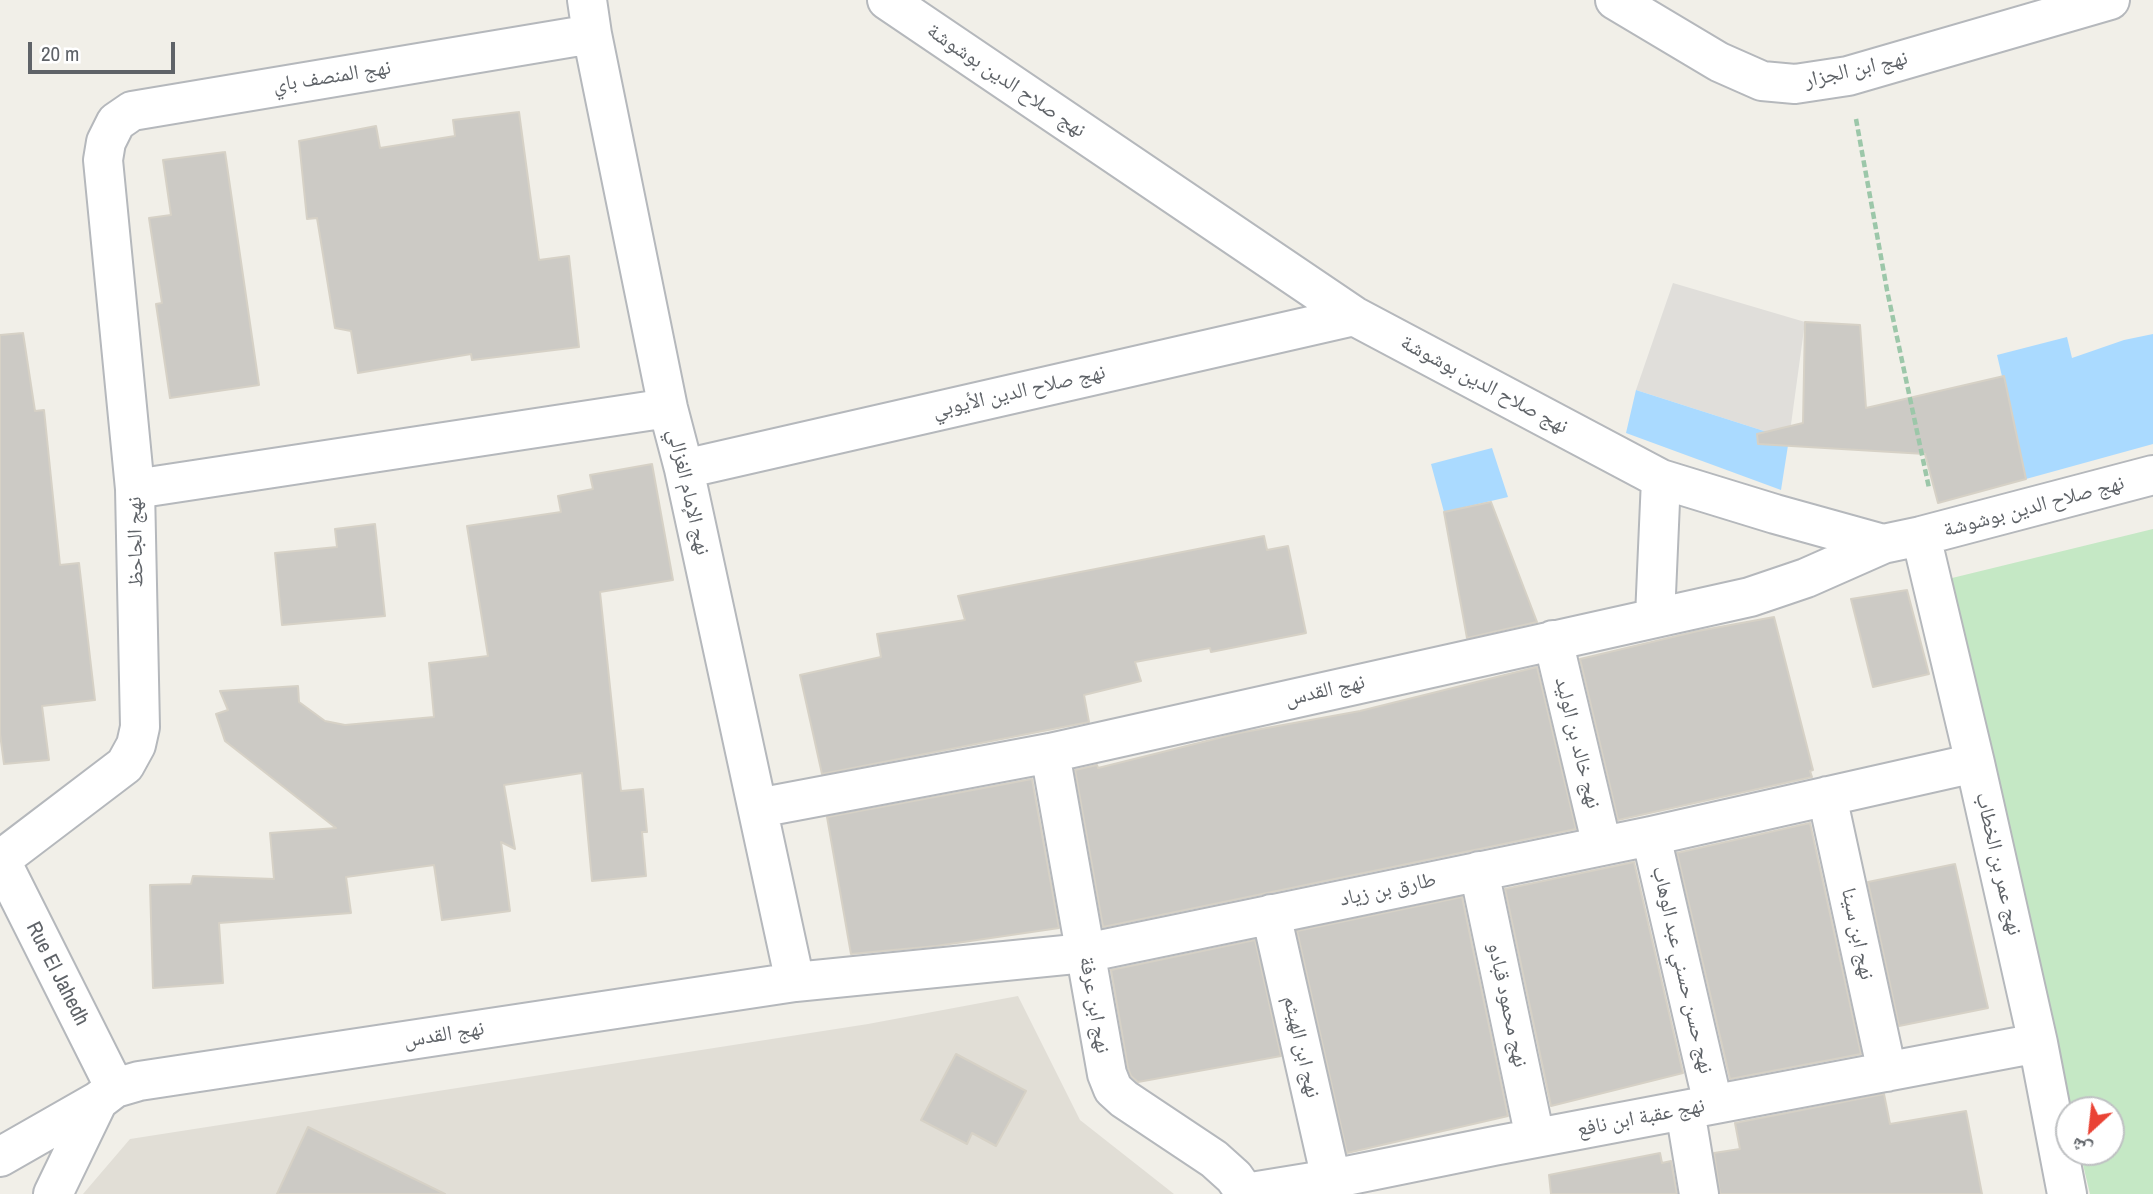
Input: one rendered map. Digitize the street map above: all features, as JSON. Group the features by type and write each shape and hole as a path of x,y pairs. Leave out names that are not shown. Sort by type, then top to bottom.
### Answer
{"street":[{"name":"نهج صلاح الدين بوشوشة","path":"887,0 1354,316 1661,479 1883,544 1921,537 2153,475"},
{"name":"نهج ابن الجزار","path":"1615,0 1720,62 1762,80 1795,84 1848,76 2110,0"},
{"name":"نهج المنصف باي","path":"103,160 106,142 116,122 132,111 590,17"},
{"name":"نهج الإمام الغزالي","path":"590,17 668,408 684,469 795,982"},
{"name":"نهج الجاحظ","path":"0,859 125,765 136,745 141,727 135,489 103,160"},
{"name":"نهج صلاح الدين الأيوبي","path":"684,469 1354,316"},
{"path":"135,489 668,408"},
{"path":"1655,617 1661,479"},
{"name":"نهج عمر بن الخطاب","path":"1921,537 2038,1043 2067,1194"},
{"name":"نهج القدس","path":"758,808 1050,753 1750,597 1806,578 1883,544"},
{"name":"نهج خالد بن الوليد","path":"1552,640 1602,846"},
{"name":"نهج ابن عرفة","path":"1050,753 1084,953 1107,1074 1113,1089 1214,1159 1234,1177 1245,1194"},
{"name":"طارق بن زياد","path":"795,982 1084,953 1651,836 1975,763"},
{"name":"نهج ابن سينا","path":"1826,796 1887,1072"},
{"name":"نهج حسن حسني عبد الوهاب","path":"1651,836 1699,1107 1699,1194"},
{"name":"Rue El Jahedh","path":"0,859 106,1095"},
{"name":"نهج محمود قبادو","path":"1479,871 1535,1138"},
{"name":"نهج ابن الهيثم","path":"1271,914 1332,1180"},
{"name":"نهج القدس","path":"0,1157 106,1095 139,1081 795,982"},
{"name":"نهج عقبة ابن نافع","path":"1245,1194 1332,1180 1535,1138 2038,1043"},
{"path":"53,1194 106,1095"}],"path":[{"path":"1848,76 1886,290 1929,491"}],"shaded area":[{"path":"1673,283 1805,322 1789,439 1636,390"},
{"path":"1018,996 1080,1120 1174,1194 83,1194 130,1139 868,1024"}],"green space":[{"path":"2153,529 2153,1194 2090,1194 2083,1166 2125,1166 2125,1096 2067,1096 1948,579"}],"water":[{"path":"2153,334 2153,444 2026,479 1997,355 2067,337 2072,358 2124,340"},
{"path":"1636,390 1789,439 1781,490 1626,433"},
{"path":"1492,448 1508,497 1444,512 1431,464"}],"building":[{"path":"519,112 539,260 569,256 579,347 472,360 471,354 358,373 351,331 335,328 317,218 307,219 299,141 376,126 380,148 455,136 453,120"},
{"path":"225,152 259,385 170,398 156,304 162,303 149,218 171,215 163,160"},
{"path":"1805,322 1860,325 1866,408 2004,376 2026,479 1938,503 1925,454 1758,444 1757,434 1803,423"},
{"path":"23,333 35,411 44,410 60,565 79,563 95,700 42,706 49,760 4,764 0,734 0,335"},
{"path":"652,464 673,580 600,592 621,791 643,789 647,832 642,832 646,876 592,881 582,773 504,785 515,849 501,842 510,911 442,920 434,865 346,877 351,913 219,923 223,983 153,988 150,885 191,884 193,876 274,879 270,833 336,828 225,741 216,714 228,710 220,691 298,686 299,702 325,721 345,725 434,717 429,663 488,656 467,526 561,512 558,496 593,489 590,475"},
{"path":"1491,502 1537,622 1467,638 1444,512"},
{"path":"375,524 385,616 282,625 275,553 337,547 335,529"},
{"path":"1264,536 1267,550 1288,546 1306,633 1211,652 1210,648 1135,662 1141,681 1084,695 1089,722 822,774 800,675 881,657 877,634 965,620 958,596"},
{"path":"1907,590 1929,674 1873,687 1851,599"},
{"path":"1774,617 1813,770 1810,771 1812,777 1618,820 1580,659 1698,631"},
{"path":"1537,667 1576,829 1103,927 1075,770 1097,765 1098,768 1239,733 1360,711"},
{"path":"1032,779 1059,928 936,946 851,954 827,817"},
{"path":"1810,823 1861,1054 1730,1079 1677,853"},
{"path":"1634,862 1683,1073 1551,1106 1505,889"},
{"path":"1955,864 1988,1008 1899,1026 1868,882"},
{"path":"1462,897 1508,1116 1347,1153 1297,931"},
{"path":"1255,940 1281,1056 1138,1082 1131,1076 1111,970"},
{"path":"956,1054 1026,1091 996,1146 972,1133 967,1144 921,1120"},
{"path":"1884,1094 1890,1124 1966,1111 1982,1194 1720,1194 1714,1153 1740,1149 1735,1123"},
{"path":"308,1127 445,1194 277,1194"},
{"path":"1660,1153 1662,1163 1671,1161 1677,1194 1551,1194 1549,1175"}]}
